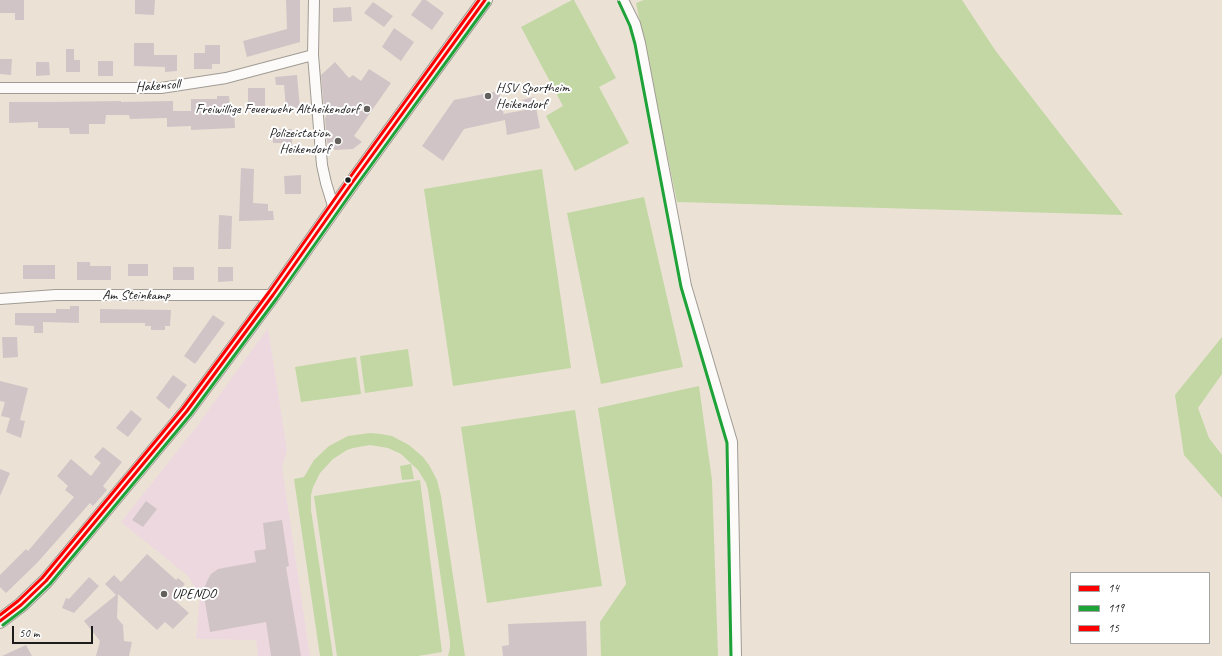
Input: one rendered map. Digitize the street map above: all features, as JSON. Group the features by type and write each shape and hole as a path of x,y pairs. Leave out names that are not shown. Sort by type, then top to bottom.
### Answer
{"street":[{"path":"314,0 313,55 322,164 334,209"},
{"path":"0,621 21,605 46,581 187,411 273,295 485,0"},
{"path":"623,0 635,24 640,43 686,286 732,442 736,656"},
{"name":"Hakensoll","path":"0,88 161,88 226,78 313,55"},
{"name":"Am Steinkamp","path":"0,299 56,295 273,295"}],"shaded area":[{"path":"268,328 287,451 282,467 310,656 258,656 256,640 196,639 200,595 188,576 121,522 194,430"}],"green space":[{"path":"574,0 616,78 599,87 629,143 575,171 546,116 563,106 521,27"},
{"path":"644,0 962,0 995,50 1123,215 677,202 636,3"},
{"path":"542,169 571,368 453,386 424,189"},
{"path":"644,197 683,367 601,384 567,213"},
{"path":"1222,337 1222,374 1198,408 1209,438 1222,455 1222,498 1184,455 1175,395"},
{"path":"408,349 413,386 365,393 360,356"},
{"path":"356,357 361,394 301,402 295,367"},
{"path":"699,386 712,480 718,656 601,656 600,622 626,584 598,408"},
{"path":"575,410 602,586 487,603 461,427"},
{"path":"370,433 392,436 409,445 423,457 437,480 441,496 465,656 448,656 450,641 426,483 418,470 401,454 388,448 370,445 347,450 333,459 320,473 311,495 311,510 333,656 320,656 294,479 304,477 314,460 329,446 348,436"},
{"path":"411,464 414,479 402,480 400,466"},
{"path":"420,480 442,652 418,656 337,656 314,496"}],"building":[{"path":"0,0 24,0 24,20 15,20 15,13 0,13"},
{"path":"135,0 155,0 154,15 135,14"},
{"path":"286,0 300,0 300,42 247,57 243,41 287,29"},
{"path":"422,0 426,0 444,13 432,30 411,15"},
{"path":"373,2 393,16 384,27 364,13"},
{"path":"351,7 352,21 333,22 333,8"},
{"path":"394,28 414,42 401,61 382,47"},
{"path":"134,43 154,43 154,55 177,55 177,71 165,72 165,67 134,66"},
{"path":"205,45 220,45 220,64 212,64 212,69 194,69 194,53 205,53"},
{"path":"66,49 74,49 74,60 80,60 80,72 66,72"},
{"path":"0,59 12,59 11,75 0,74"},
{"path":"98,61 113,61 113,76 98,76"},
{"path":"36,62 49,62 50,75 36,76"},
{"path":"335,62 349,78 353,75 361,81 369,69 391,83 354,136 362,142 353,149 335,150 327,143 325,118 328,113 324,109 321,75"},
{"path":"297,75 300,108 286,109 284,85 276,85 275,77"},
{"path":"248,88 265,88 265,106 248,106"},
{"path":"499,91 504,114 525,110 522,100 534,97 540,128 507,135 505,120 464,129 443,161 422,146 454,100"},
{"path":"217,96 229,96 230,108 234,107 235,128 191,130 191,126 167,127 167,118 130,119 129,115 106,115 105,124 89,124 89,134 70,134 69,128 38,128 38,122 9,123 9,102 173,101 173,111 191,111 191,99 217,99"},
{"path":"272,129 292,129 292,147 284,148 284,143 273,143"},
{"path":"241,168 254,169 253,203 268,204 268,211 273,211 274,220 239,221"},
{"path":"301,175 301,194 285,194 284,176"},
{"path":"219,215 232,216 231,249 218,249"},
{"path":"77,262 90,262 90,266 111,266 111,280 77,280"},
{"path":"128,264 148,264 148,276 128,276"},
{"path":"23,265 55,265 55,279 23,279"},
{"path":"173,267 194,267 194,280 173,280"},
{"path":"218,267 233,267 233,281 218,282"},
{"path":"70,306 79,306 79,323 43,322 43,333 34,333 34,326 15,325 15,313 56,313 56,309 70,309"},
{"path":"100,309 171,310 170,326 165,326 165,330 151,330 151,326 145,326 145,323 100,323"},
{"path":"213,315 225,323 195,364 184,356"},
{"path":"2,337 17,337 18,357 3,358"},
{"path":"173,375 187,385 169,409 156,398"},
{"path":"0,381 28,388 20,420 25,421 21,438 6,432 10,418 1,416 5,402 0,401"},
{"path":"131,410 142,419 128,437 116,428"},
{"path":"103,447 122,462 103,486 107,490 93,506 90,503 37,563 6,593 0,587 0,575 26,549 28,551 74,497 65,490 68,486 57,476 71,459 91,476 101,463 94,457"},
{"path":"0,469 10,473 0,496"},
{"path":"146,501 157,509 143,527 132,520"},
{"path":"282,520 289,566 286,567 301,656 271,656 266,622 210,632 204,596 204,589 207,581 211,574 218,569 256,562 254,551 266,549 263,523"},
{"path":"147,554 176,580 178,578 185,584 172,598 189,613 173,629 165,622 157,630 118,594 117,618 123,625 124,641 132,642 129,656 96,656 100,641 84,621 116,595 105,584 114,575 121,582"},
{"path":"89,577 99,586 74,613 62,608 66,598 69,599"},
{"path":"586,621 587,656 503,656 502,646 509,645 508,624"},
{"path":"26,645 32,656 2,656"}],"transit line":[{"name":"15","path":"0,615 18,601 42,578 183,408 269,292 348,180 479,0"},
{"name":"14","path":"0,621 21,605 46,581 187,411 273,295 352,183 485,0"},
{"name":"119","path":"619,2 630,26 635,44 681,287 727,443 731,656"},
{"name":"119","path":"3,625 24,609 50,584 191,414 277,298 356,186 489,3"}],"place":[{"name":"HSV Sportheim Heikendorf","path":"488,96"},
{"name":"Freiwillige Feuerwehr Altheikendorf","path":"367,109"},
{"name":"Polizeistation Heikendorf","path":"338,141"},
{"name":"UPENDO","path":"164,594"}]}
